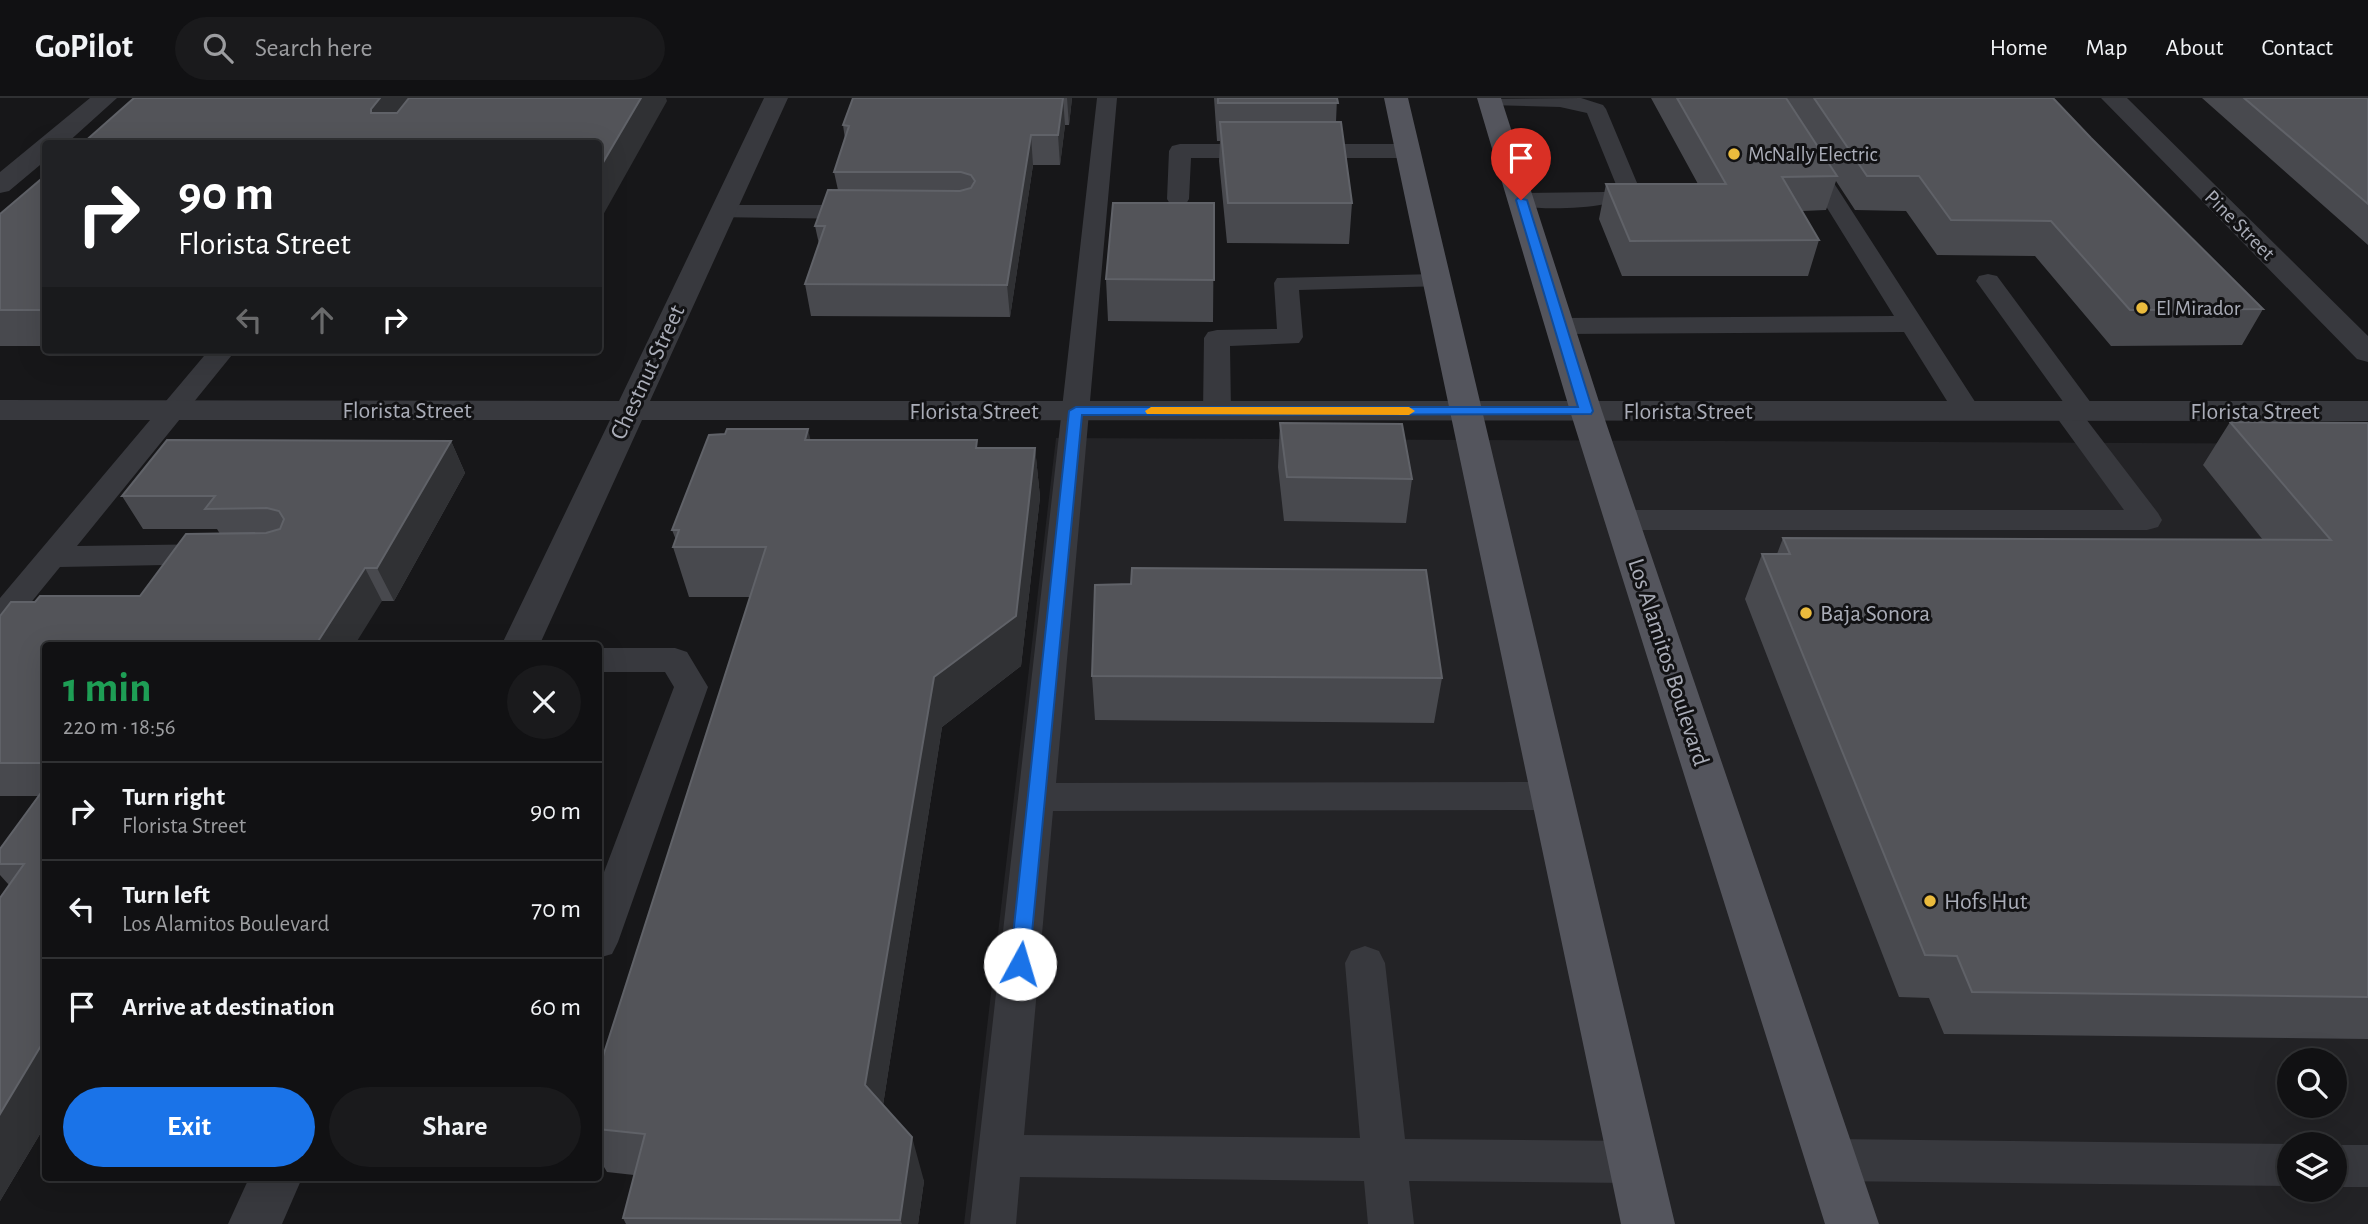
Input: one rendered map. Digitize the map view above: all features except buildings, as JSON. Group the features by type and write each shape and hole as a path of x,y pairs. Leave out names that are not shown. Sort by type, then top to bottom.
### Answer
{"main road":[{"path":"1396,98 1648,1224"},
{"name":"Los Alamitos Boulevard","path":"1489,98 1586,411 1852,1224"}],"street":[{"path":"55,140 105,98"},
{"name":"Chestnut Street","path":"522,642 776,98"},
{"name":"Pine Street","path":"2113,98 2368,353"},
{"path":"0,185 42,150"},
{"name":"Florista Street","path":"0,410 2368,411"},
{"path":"255,1224 275,1181"}],"lane":[{"path":"993,1224 1107,98"},
{"path":"1489,98 1588,102 1596,109 1629,190 1609,199 1521,200"},
{"path":"1769,98 1967,411"},
{"path":"1178,199 1180,151 1408,151"},
{"path":"723,212 884,212"},
{"path":"1217,412 1217,338 1290,337 1286,283 1435,281"},
{"path":"1622,520 2147,520 1988,281"},
{"path":"1561,326 1913,324"},
{"path":"0,619 220,354"},
{"path":"52,557 244,554"},
{"path":"602,660 675,660 691,687 602,931"},
{"path":"1036,797 1552,796"},
{"path":"1365,963 1391,1224"},
{"path":"1000,1156 1633,1162"},
{"path":"1832,1160 2277,1165"},
{"path":"2347,1166 2368,1166"}],"shaded area":[{"path":"1056,438 2368,444 2368,1224 964,1224"}],"slow traffic":[{"path":"1151,411 1409,411"}],"place":[{"name":"McNally Electric","path":"1734,154"},
{"name":"El Mirador","path":"2142,308"},
{"name":"Baja Sonora","path":"1806,613"},
{"name":"Hofs Hut","path":"1930,901"}],"route":[{"path":"1020,964 1076,411 1586,411 1521,200"}]}
